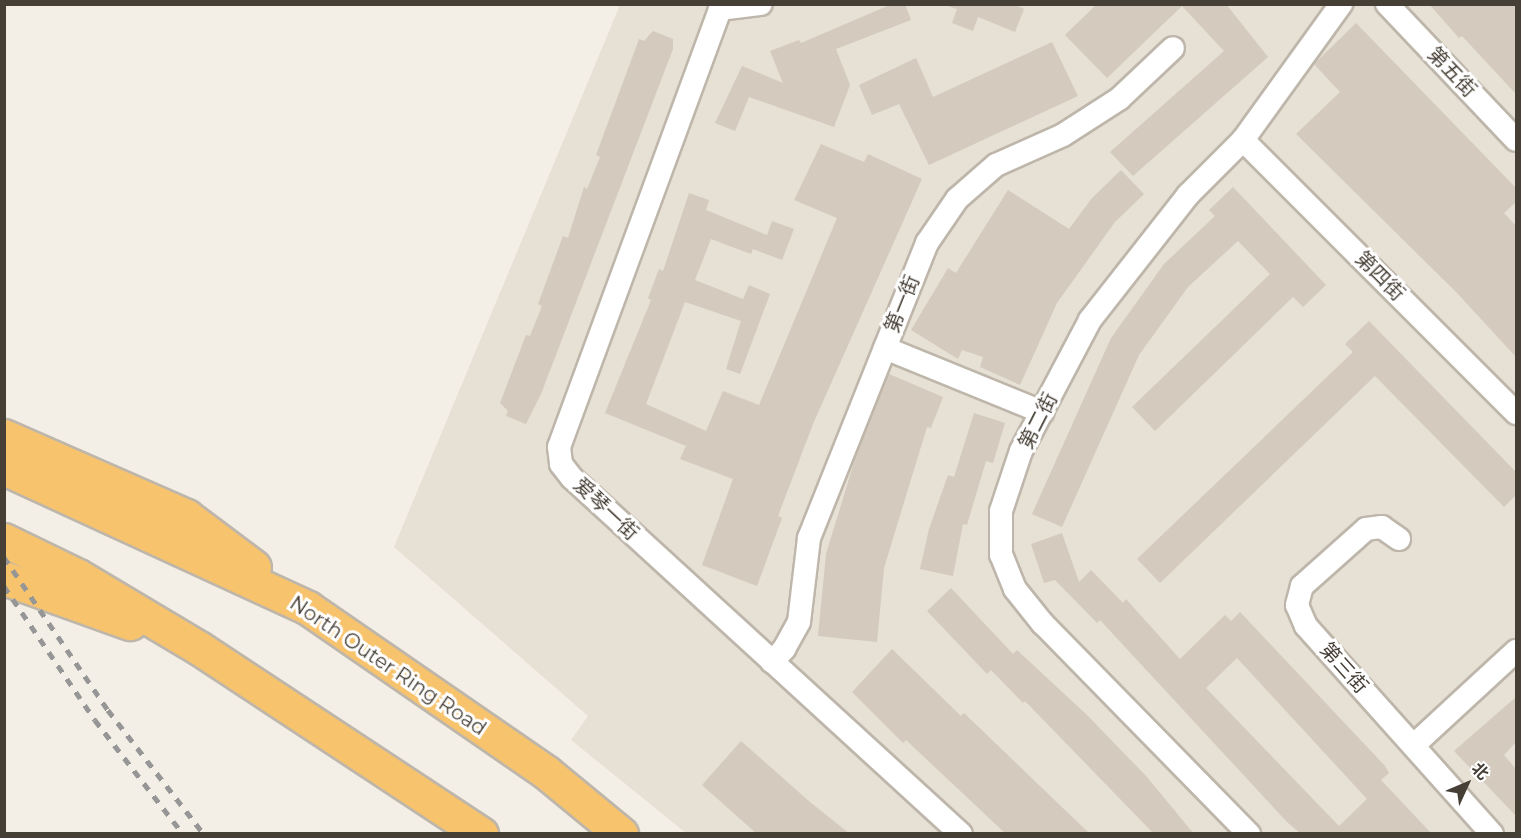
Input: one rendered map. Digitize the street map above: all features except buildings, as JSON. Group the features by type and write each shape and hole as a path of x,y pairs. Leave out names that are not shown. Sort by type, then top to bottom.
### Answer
{"highway":[{"path":"4,436 186,516 308,608"},
{"name":"North Outer Ring Road","path":"4,468 308,608 548,773 621,834"},
{"path":"4,540 78,576 199,648 482,834"},
{"path":"4,578 199,648"}],"street":[{"path":"721,7 762,4"},
{"name":"第二街","path":"1249,834 1043,624 1015,589 1001,555 1001,511 1021,451 1090,320 1188,195 1243,140 1341,4"},
{"name":"第五街","path":"1387,4 1516,140"},
{"name":"爱琴一街","path":"721,7 559,447 561,464 572,478 961,834"},
{"name":"第一街","path":"772,662 784,649 799,622 809,538 927,243 957,200 996,165 1063,135 1119,99 1173,48"},
{"name":"第四街","path":"1243,140 1516,412"},
{"path":"885,348 1042,412"},
{"name":"第三街","path":"1400,539 1382,527 1366,529 1302,586 1297,605 1306,626 1492,834"},
{"path":"1414,745 1516,651"}],"shaded area":[{"path":"620,5 1516,5 1516,833 686,833 571,740 588,716 394,547"}],"railway":[{"path":"4,557 108,710 204,834"},
{"path":"4,586 95,720 183,834"}]}
